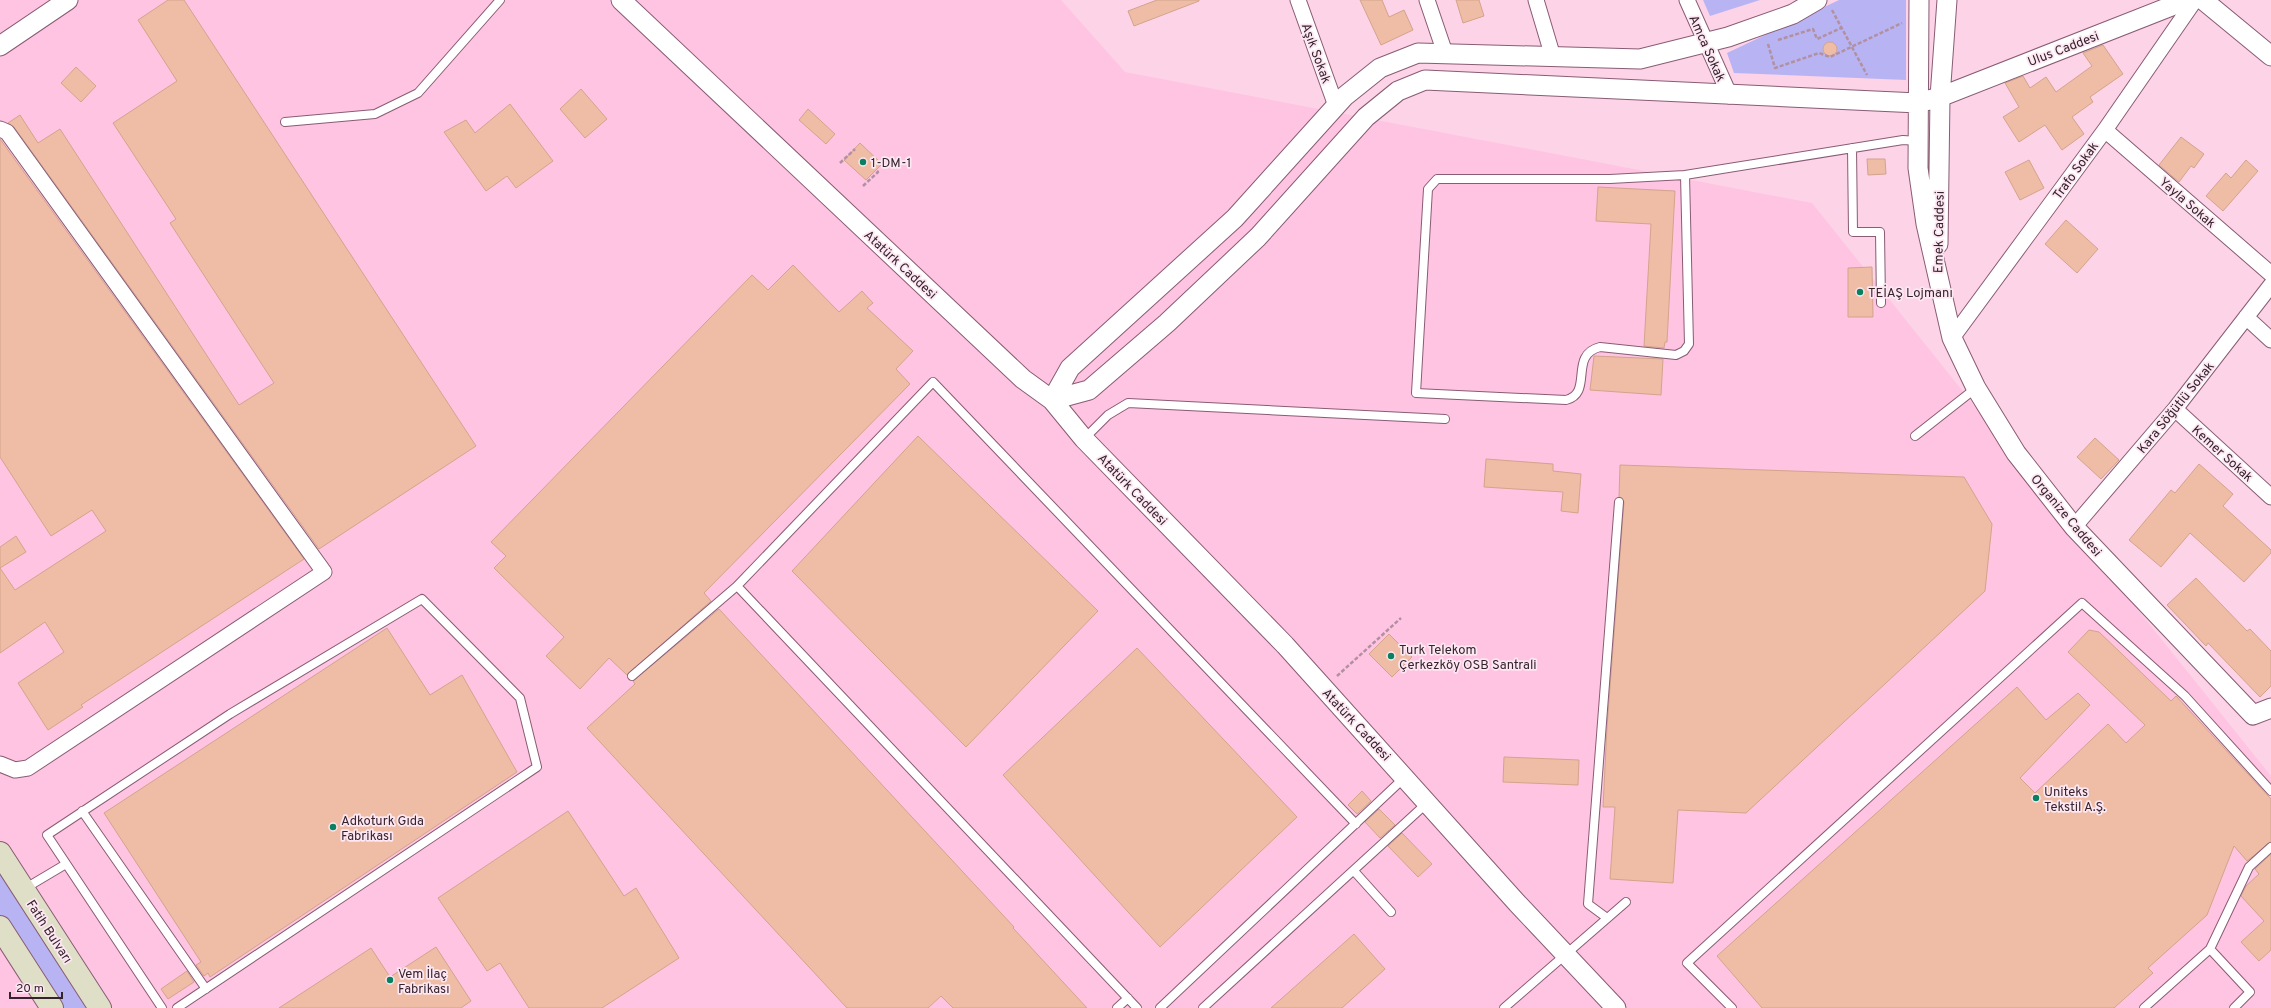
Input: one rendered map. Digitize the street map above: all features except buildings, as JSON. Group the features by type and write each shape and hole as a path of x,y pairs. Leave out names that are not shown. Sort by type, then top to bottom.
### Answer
{"main road":[{"name":"Fatih Bulvarı","path":"0,853 100,1008"},
{"path":"0,927 52,1008"}],"street":[{"path":"0,46 68,0"},
{"name":"Atatürk Caddesi","path":"621,0 1023,379 1052,400 1084,439 1284,645 1616,1008"},
{"name":"Aşık Sokak","path":"1298,0 1336,106"},
{"path":"1427,0 1444,53"},
{"path":"1536,0 1553,56"},
{"name":"Amca Sokak","path":"1687,0 1730,96"},
{"name":"Emek Caddesi","path":"1919,0 1918,168 1937,280"},
{"name":"Emek Caddesi","path":"1937,280 1940,97 1947,0"},
{"name":"Ulus Caddesi","path":"1052,400 1089,390 1167,323 1258,237 1366,117 1398,92 1418,82 1425,80 1730,96 1918,103 1940,97 2187,0"},
{"name":"Trafo Sokak","path":"1952,338 2105,130 2195,0"},
{"path":"2203,0 2271,56"},
{"path":"1052,400 1070,368 1235,218 1345,96 1380,68 1418,53 1640,59 1728,37 1823,3"},
{"path":"0,129 7,132 324,572 28,768 15,770 0,764"},
{"name":"Yayla Sokak","path":"2105,130 2271,274"},
{"name":"Organize Caddesi","path":"1937,280 1952,338 1976,388 2016,453 2074,527 2253,714 2271,708"},
{"name":"Kara Söğütlü Sokak","path":"2074,527 2175,409 2271,285"},
{"path":"2246,316 2271,340"},
{"name":"Kemer Sokak","path":"2175,409 2271,496"}],"lane":[{"path":"285,122 375,114 418,93 500,0"},
{"path":"1685,175 1689,344 1684,351 1676,355 1600,347 1592,349 1582,364 1578,393 1573,398 1566,400 1416,393 1428,189 1437,179 1610,179 1685,175 1904,140 1918,141"},
{"path":"1852,148 1854,232 1880,232 1881,303"},
{"path":"632,676 737,586 933,382 1356,824"},
{"path":"1916,436 1976,388"},
{"path":"1084,439 1108,415 1128,403 1445,419"},
{"path":"1607,918 1588,904 1619,502"},
{"path":"737,586 1137,1008"},
{"path":"162,1008 47,835 230,714 422,599 520,698 537,767 178,1008"},
{"path":"1732,1008 1687,963 2082,603 2185,696 2271,791"},
{"path":"1160,1008 1406,777"},
{"path":"1203,1008 1429,802"},
{"path":"82,811 206,989"},
{"path":"2144,1008 2210,949 2249,867 2271,847"},
{"path":"24,889 66,864"},
{"path":"1354,871 1392,912"},
{"path":"1504,1008 1626,902"},
{"path":"2210,949 2250,992 2234,1008"},
{"path":"1117,1008 1128,998"}],"path":[{"path":"1823,3 1842,28 1868,75"},
{"path":"1842,28 1817,39 1813,29 1766,44 1775,68 1819,53 1830,57 1906,21"},
{"path":"840,163 855,149"},
{"path":"863,186 878,172 876,170"},
{"path":"1337,676 1401,618"}],"shaded area":[{"path":"0,0 1061,0 1125,72 1812,203 2271,776 2271,1008 0,1008"},
{"path":"1703,0 1760,0 1710,16"},
{"path":"1839,0 1906,0 1906,80 1734,73 1727,53"},
{"path":"0,874 87,1008 62,1008 0,915"}],"place":[{"name":"1-DM-1","path":"863,162"},
{"name":"TEİAŞ Lojmanı","path":"1860,292"},
{"name":"Turk Telekom Çerkezköy OSB Santrali","path":"1391,656"},
{"name":"Uniteks Tekstil A.Ş.","path":"2036,798"},
{"name":"Adkoturk Gıda Fabrikası","path":"333,827"},
{"name":"Vem İlaç Fabrikası","path":"390,980"}]}
